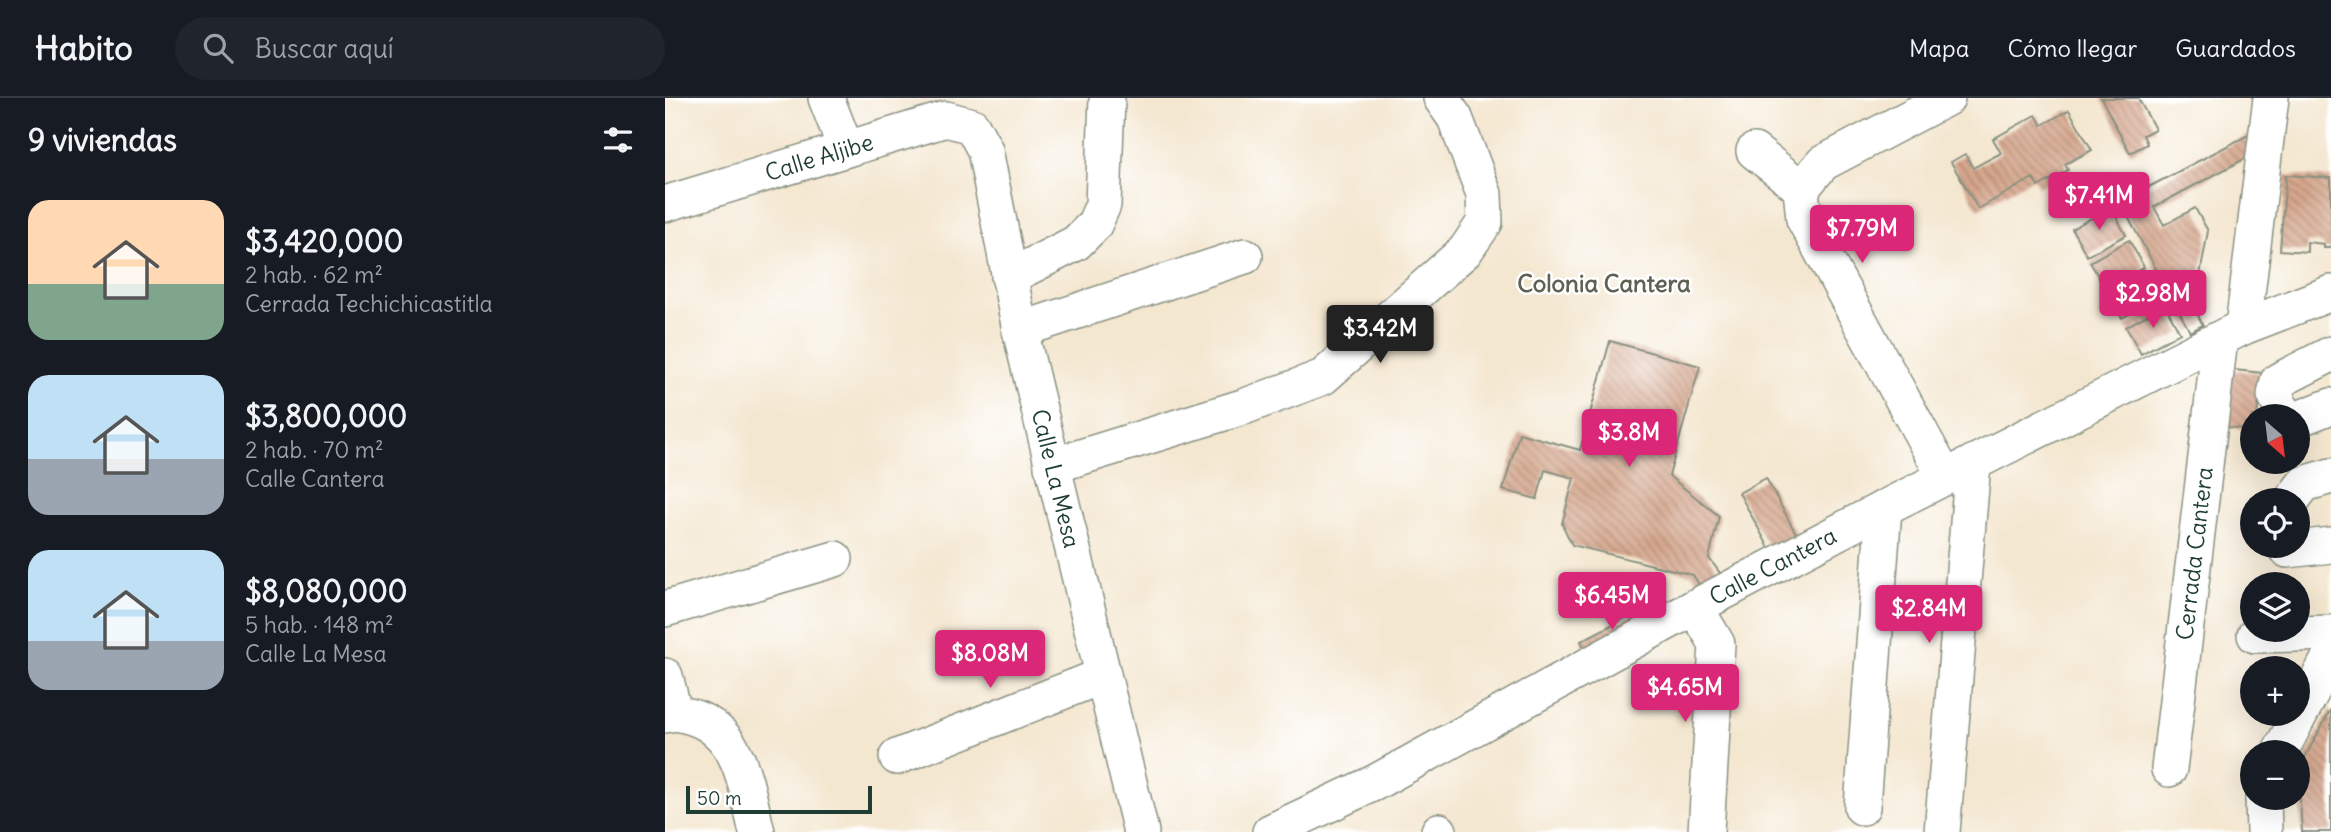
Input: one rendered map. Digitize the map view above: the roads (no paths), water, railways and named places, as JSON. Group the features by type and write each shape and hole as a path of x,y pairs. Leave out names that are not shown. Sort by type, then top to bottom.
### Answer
{"street":[{"path":"826,98 846,149"},
{"path":"1009,277 1076,243 1094,225 1103,205 1107,98"},
{"path":"1052,466 1246,406 1323,377 1465,251 1485,222 1484,194 1455,118 1441,98"},
{"path":"1942,832 1959,470 1804,219 1802,189 1823,163 1947,98"},
{"name":"Cerrada Cantera","path":"2169,769 2232,333 2271,98"},
{"name":"Calle Aljibe","path":"665,204 946,119 972,126"},
{"name":"Calle La Mesa","path":"972,126 985,150 1020,330 1140,832"},
{"path":"1754,150 1802,189"},
{"path":"1020,330 1245,256"},
{"name":"Calle Cantera","path":"1270,832 1374,783 1695,607 1884,508 2232,333 2331,293"},
{"path":"2279,404 2275,395 2278,381 2331,354"},
{"path":"2310,414 2331,406"},
{"path":"2302,488 2305,484 2331,476"},
{"path":"1862,807 1884,508"},
{"path":"2310,548 2331,545"},
{"path":"665,609 835,559"},
{"path":"1695,607 1717,644 1706,832"},
{"path":"2310,633 2331,632"},
{"path":"2286,740 2331,655"},
{"path":"665,676 670,714 701,720 723,736 739,760 757,832"},
{"path":"897,757 1102,676"},
{"path":"2263,810 2263,832"}],"district":[{"name":"Colonia Cantera","path":"1604,284"}]}
